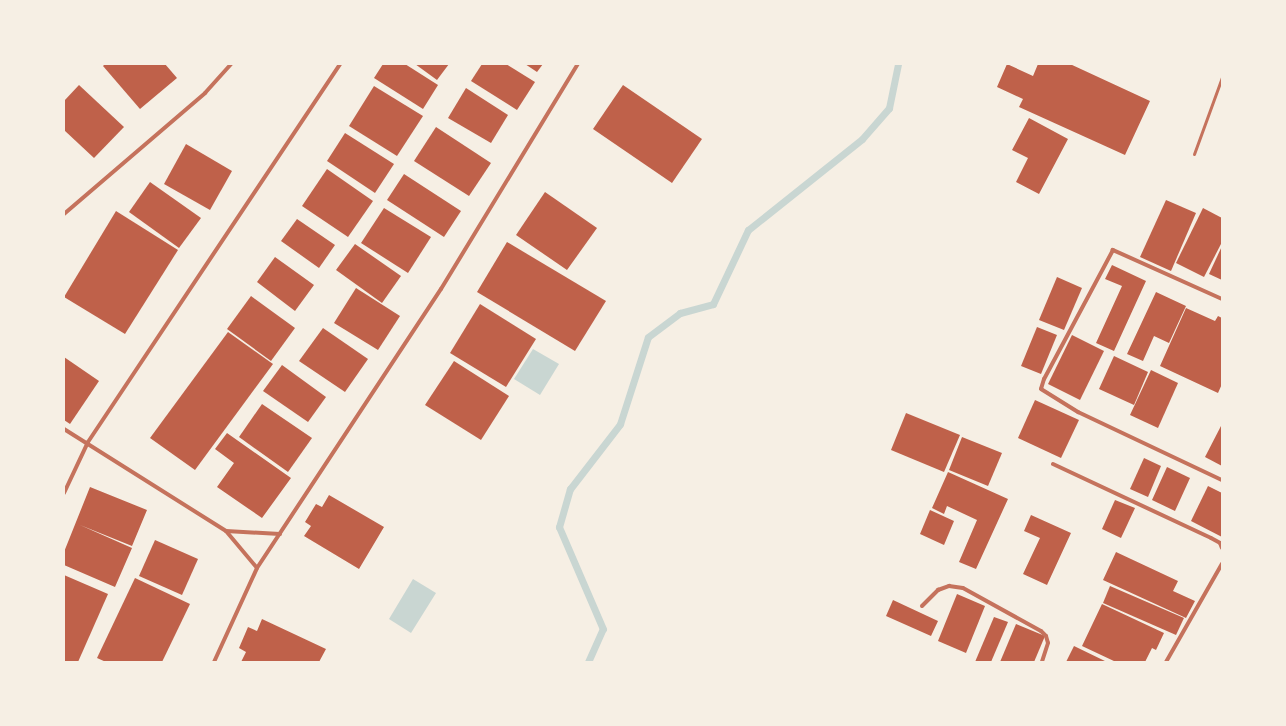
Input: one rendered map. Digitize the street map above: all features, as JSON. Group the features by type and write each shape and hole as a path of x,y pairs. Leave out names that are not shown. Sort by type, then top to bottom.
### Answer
{"street":[{"path":"64,214 205,93 231,64"},
{"path":"64,493 88,442 340,64"},
{"path":"214,662 257,568 441,289 578,64"},
{"path":"1222,299 1113,250 1044,379 1041,389 1078,412 1222,480"},
{"path":"64,429 88,442 226,531 257,568"},
{"path":"1054,464 1211,538 1220,544 1222,548"},
{"path":"226,531 280,534"},
{"path":"1166,662 1222,564"},
{"path":"922,606 938,590 949,586 963,588 1041,631 1046,636 1048,643 1042,662"}],"lane":[{"path":"1194,154 1222,77"}],"shaded area":[{"path":"533,349 559,364 540,395 514,379"},
{"path":"413,579 436,593 411,633 389,619"}],"building":[{"path":"105,64 165,64 177,78 140,109 103,66"},
{"path":"383,64 405,64 438,85 423,109 374,78"},
{"path":"415,64 449,64 437,80"},
{"path":"482,64 506,64 535,82 517,110 471,81"},
{"path":"525,64 543,64 537,72"},
{"path":"1007,64 1033,76 1038,64 1070,64 1150,101 1125,155 1019,107 1023,99 997,87"},
{"path":"79,85 124,127 94,158 64,130 64,101"},
{"path":"623,85 702,139 672,183 593,129"},
{"path":"374,86 423,116 397,156 349,126"},
{"path":"466,88 508,115 491,143 448,118"},
{"path":"1029,118 1068,139 1039,194 1016,182 1028,158 1012,150"},
{"path":"436,127 491,163 469,196 414,161"},
{"path":"345,133 394,164 375,193 327,161"},
{"path":"186,144 232,171 210,210 164,184"},
{"path":"327,169 373,201 348,237 302,206"},
{"path":"404,174 461,211 444,237 387,200"},
{"path":"150,182 201,218 179,248 129,212"},
{"path":"545,192 597,228 567,270 516,235"},
{"path":"1166,200 1196,213 1171,271 1140,257"},
{"path":"384,208 431,237 408,273 361,243"},
{"path":"1203,208 1222,218 1222,242 1204,277 1176,263"},
{"path":"116,211 178,250 125,334 64,297"},
{"path":"297,219 335,245 319,268 281,241"},
{"path":"507,242 606,301 575,351 477,292"},
{"path":"355,244 401,276 382,303 336,270"},
{"path":"1222,246 1222,280 1209,274"},
{"path":"275,257 314,285 295,311 257,282"},
{"path":"1112,265 1146,281 1114,351 1096,343 1122,286 1105,279"},
{"path":"1057,277 1082,288 1064,330 1039,320"},
{"path":"356,288 400,316 378,350 334,323"},
{"path":"1156,292 1186,306 1169,343 1154,336 1143,361 1127,354"},
{"path":"251,296 295,328 271,361 227,329"},
{"path":"480,304 536,339 506,387 450,353"},
{"path":"1186,308 1215,321 1218,316 1222,318 1222,384 1218,393 1160,366"},
{"path":"1037,327 1057,335 1041,374 1021,366"},
{"path":"323,328 368,359 345,392 299,361"},
{"path":"228,332 273,364 195,470 150,438"},
{"path":"1072,335 1104,351 1080,400 1048,384"},
{"path":"1114,356 1148,372 1134,405 1099,389"},
{"path":"64,357 99,381 70,424 64,420"},
{"path":"454,361 509,396 481,440 425,405"},
{"path":"282,365 326,397 308,422 263,391"},
{"path":"1151,370 1178,383 1158,428 1130,415"},
{"path":"1035,400 1079,420 1061,458 1018,438"},
{"path":"262,404 312,438 288,472 239,437"},
{"path":"906,413 960,435 944,472 891,450"},
{"path":"1222,424 1222,466 1205,457"},
{"path":"227,433 291,478 262,518 217,487 234,463 215,449"},
{"path":"962,437 1002,453 988,486 949,470"},
{"path":"1144,458 1161,466 1148,497 1130,489"},
{"path":"1167,467 1190,478 1175,511 1152,500"},
{"path":"948,472 1008,499 976,569 959,562 977,520 947,506 944,514 932,508"},
{"path":"1208,486 1222,493 1222,537 1191,521"},
{"path":"90,487 147,510 132,546 80,525 132,548 115,587 64,565 64,552"},
{"path":"329,495 384,527 359,569 304,536 311,526 305,522 316,504 322,507"},
{"path":"1115,500 1135,508 1121,538 1102,529"},
{"path":"930,510 954,521 944,545 920,534"},
{"path":"1031,515 1071,533 1047,585 1023,574 1040,538 1024,531"},
{"path":"155,540 198,559 182,595 139,576"},
{"path":"1116,552 1178,581 1173,591 1195,601 1186,618 1103,580"},
{"path":"64,575 108,594 78,662 64,662"},
{"path":"135,578 190,604 162,662 106,662 97,658"},
{"path":"1110,586 1184,618 1176,635 1103,603"},
{"path":"957,594 985,606 966,653 938,641"},
{"path":"893,600 938,621 931,636 886,616"},
{"path":"1102,604 1164,633 1156,650 1152,648 1145,662 1116,662 1082,646"},
{"path":"994,617 1008,622 991,662 975,662"},
{"path":"262,619 326,649 319,662 241,662 246,652 239,648 248,627 257,631"},
{"path":"1016,624 1045,636 1034,662 1000,662"},
{"path":"1074,646 1107,662 1066,662"}],"waterway":[{"path":"588,662 603,629 559,527 570,489 620,424 648,337 680,313 713,304 748,230 862,139 889,108 898,64"}]}
